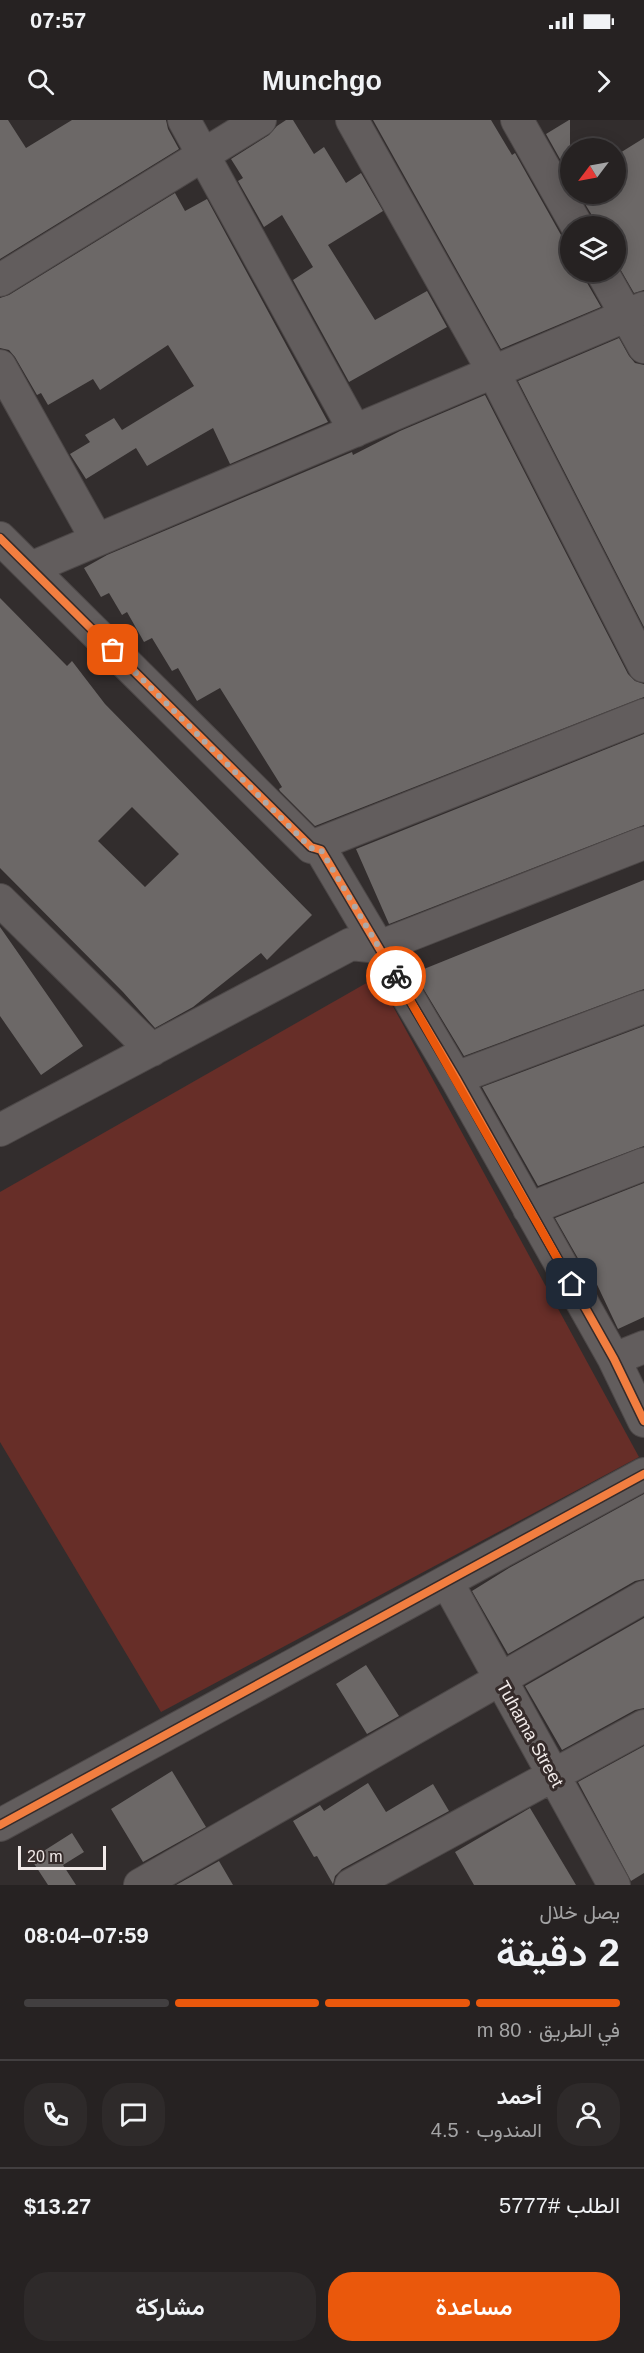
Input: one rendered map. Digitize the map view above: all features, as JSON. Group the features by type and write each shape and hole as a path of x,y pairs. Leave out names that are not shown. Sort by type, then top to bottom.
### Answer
{"street":[{"path":"184,120 355,431"},
{"path":"0,280 260,120"},
{"path":"352,120 494,373 644,666"},
{"path":"517,120 571,216"},
{"path":"610,282 636,312 644,347"},
{"path":"31,568 636,312"},
{"path":"0,366 97,540"},
{"path":"0,538 311,848 321,850 456,1078 614,1359 644,1421"},
{"path":"311,848 644,714"},
{"path":"0,1130 351,944 379,947 644,843"},
{"path":"0,900 152,1050"},
{"path":"456,1078 644,1007"},
{"path":"529,1209 644,1164"},
{"path":"614,1359 644,1347"},
{"path":"0,1824 644,1474"},
{"name":"Tuhama Street","path":"447,1582 615,1885"},
{"path":"140,1885 644,1597"},
{"path":"351,1885 644,1726"}],"shaded area":[{"path":"377,977 639,1457 161,1712 0,1442 0,1192"}],"building":[{"path":"0,120 8,120 26,148 72,120 166,120 168,129 179,149 0,259"},
{"path":"286,120 293,120 314,154 324,147 346,183 361,173 383,211 328,245 375,320 427,291 447,327 349,382 293,280 313,267 282,215 264,227 238,181 243,178 231,159 269,135"},
{"path":"373,120 491,120 512,155 515,153 560,233 560,282 587,282 601,307 501,349"},
{"path":"570,120 570,138 560,138 560,159 546,134"},
{"path":"644,138 644,290 634,293 626,279 626,216 592,216 585,204 626,204 626,149"},
{"path":"175,193 185,211 207,199 328,422 230,464 213,428 147,466 136,448 86,479 70,454 90,442 85,435 114,418 122,430 194,386 168,345 100,390 93,379 48,405 41,393 37,395 15,357 9,350 0,348 0,298 9,295"},
{"path":"619,338 635,363 644,365 644,627 518,381"},
{"path":"485,395 628,674 635,681 644,684 644,697 315,826 280,791 282,787 220,688 197,701 178,668 172,671 152,638 144,642 127,612 122,615 109,593 101,597 84,568 107,555 352,452 353,455 400,431"},
{"path":"0,598 67,666 72,661 105,704 312,915 267,960 261,953 193,1007 155,1028 123,992 0,868","holes":["132,807 179,854 145,887 98,841"]},
{"path":"644,734 644,825 389,924 356,849"},
{"path":"644,880 644,989 464,1056 414,973"},
{"path":"0,927 83,1046 41,1075 0,1016"},
{"path":"644,1026 644,1146 538,1186 482,1087"},
{"path":"644,1183 644,1317 618,1329 592,1274 588,1276 555,1218"},
{"path":"644,1494 644,1579 635,1581 508,1654 472,1591 509,1568"},
{"path":"644,1618 644,1708 635,1710 562,1750 525,1686"},
{"path":"366,1665 399,1716 367,1734 336,1684"},
{"path":"644,1746 644,1873 631,1881 578,1782"},
{"path":"172,1771 206,1827 143,1862 111,1809"},
{"path":"368,1783 386,1812 433,1784 449,1811 342,1869 335,1876 333,1884 293,1821 320,1805 324,1811"},
{"path":"530,1808 576,1885 474,1885 455,1852"},
{"path":"72,1833 84,1852 63,1865 76,1885 48,1885 31,1859"},
{"path":"219,1861 233,1885 176,1885"}],"cycle path":[{"path":"0,538 311,847 321,850 456,1078 614,1359 644,1421"},
{"path":"0,1825 644,1474"}],"way so far":[{"path":"113,650 311,848 321,850 396,976"}],"route":[{"path":"396,976 572,1284"}]}
